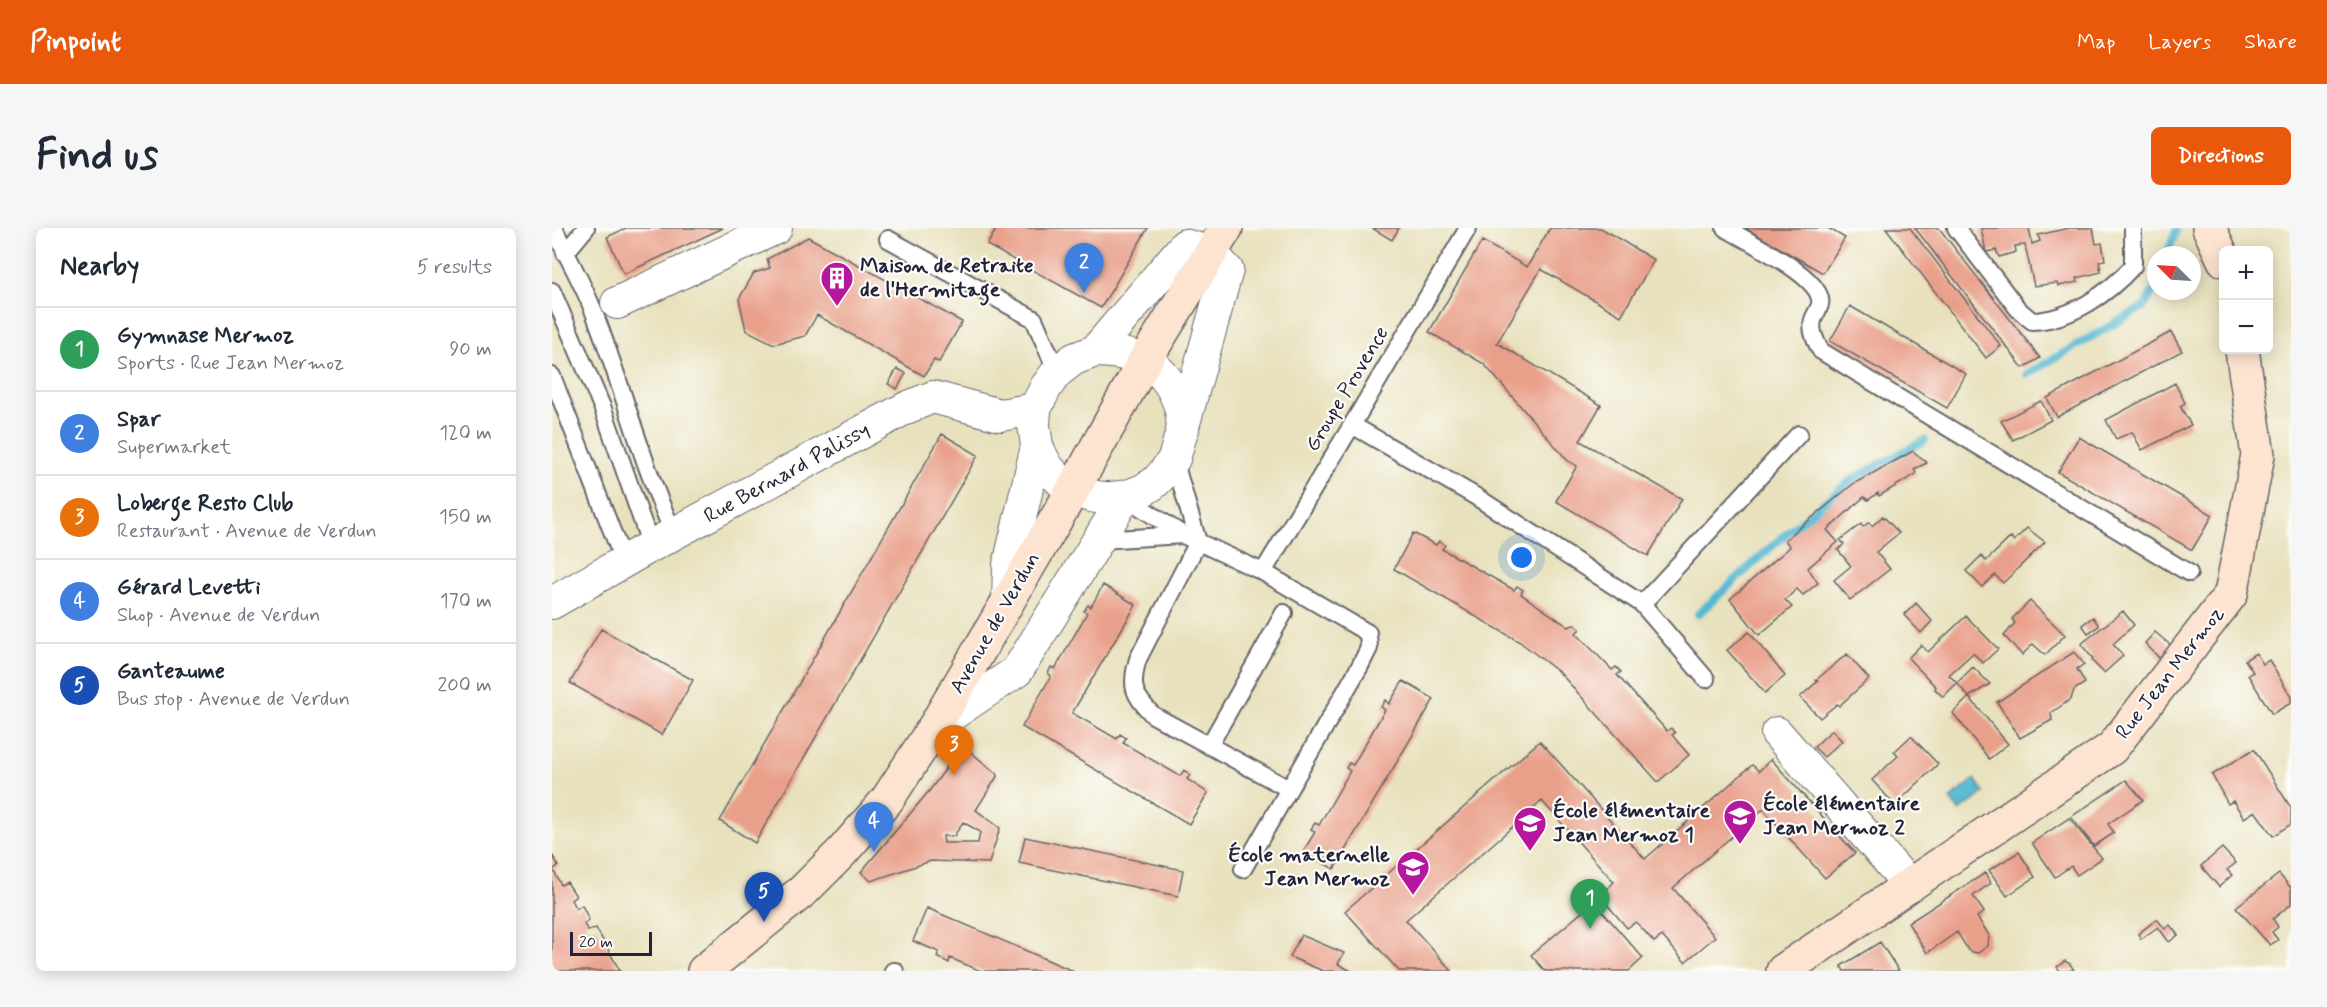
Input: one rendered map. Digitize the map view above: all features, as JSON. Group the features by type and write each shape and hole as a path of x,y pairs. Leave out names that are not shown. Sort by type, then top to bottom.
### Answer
{"main road":[{"path":"2209,228 2219,251"},
{"name":"Avenue de Verdun","path":"704,971 804,890 842,852 887,801 935,726 1073,490 1145,360 1219,241"},
{"name":"Rue Jean Mermoz","path":"1783,971 2112,748 2231,594 2258,455 2243,354"}],"street":[{"path":"606,308 776,228"},
{"path":"1095,351 1185,245 1219,241 1227,270 1183,429 1174,459 1154,484 1125,497 1097,498 1073,490 1050,471 1037,446 1034,424 1035,408 1056,372 1074,359 1095,351 1121,352 1145,360 1166,378 1179,402 1183,429"},
{"name":"Rue Bernard Palissy","path":"552,603 906,408 933,397 1000,415 1035,408"},
{"path":"1008,602 1009,565 1037,446"},
{"path":"935,726 1017,671 1125,497"},
{"path":"1777,733 1910,886"}],"lane":[{"path":"554,228 565,253 606,308 655,492 663,540"},
{"path":"565,253 586,228"},
{"name":"Groupe Provence","path":"1263,572 1468,228"},
{"path":"1725,228 1806,276 1818,290 1821,302 1812,322 1814,337 1821,351 2189,573"},
{"path":"1956,228 2018,309 2032,321 2049,321 2068,315 2118,282 2133,266 2133,228"},
{"path":"888,239 1034,319 1056,372"},
{"path":"552,291 663,540"},
{"path":"552,376 624,562"},
{"path":"1352,425 1475,496 1642,604 1706,679"},
{"path":"1642,604 1799,434"},
{"path":"1174,459 1191,539 1138,659 1133,688 1142,704 1153,715 1289,789"},
{"path":"1125,497 1191,539 1263,572 1368,633 1369,648 1360,666 1243,869"},
{"path":"1099,540 1191,539"},
{"path":"1209,746 1284,613"}],"water":[{"path":"1975,779 1984,793 1959,811 1950,799"}],"building":[{"path":"626,228 723,228 624,274 607,237"},
{"path":"997,228 1148,228 1101,308 987,245"},
{"path":"1372,228 1399,228 1392,240"},
{"path":"1550,228 1601,228 1654,260 1621,316 1541,269 1497,343 1601,405 1580,441 1682,499 1648,556 1556,501 1577,466 1568,461 1484,364 1429,332 1482,241 1527,267"},
{"path":"1745,228 1828,228 1845,238 1823,273"},
{"path":"1886,228 1910,228 2001,346 1986,358"},
{"path":"1915,228 1939,228 2040,358 2023,368"},
{"path":"1981,228 2029,228 2032,244 2040,241 2038,235 2069,228 2093,228 2096,244 2102,243 2105,260 2099,261 2101,272 2077,278 2078,282 2058,286 2057,283 2034,286 2025,245 2015,246 2016,252 1999,257 1996,250 1986,252"},
{"name":"Maison de Retraite de l'Hermitage","path":"808,237 962,322 939,362 934,360 924,376 817,315 805,336 774,344 746,330 739,299 754,273 770,268 767,259"},
{"path":"1850,306 1966,374 1947,408 1830,341"},
{"path":"2171,332 2182,351 2057,417 2047,398"},
{"path":"897,369 906,373 897,389 888,384"},
{"path":"2175,383 2185,403 2180,406 2191,425 2142,450 2132,432 2116,439 2106,420"},
{"path":"2041,401 2051,420 2013,440 2001,421"},
{"path":"942,434 978,455 755,843 720,821"},
{"path":"2079,437 2213,515 2192,550 2058,472"},
{"path":"1913,451 1927,463 1914,469 1916,474 1879,496 1878,493 1868,500 1864,497 1827,530 1838,542 1808,568 1818,583 1803,595 1797,589 1785,600 1792,607 1759,635 1730,599 1790,547 1785,540 1853,484"},
{"path":"1883,516 1899,533 1876,552 1890,569 1850,600 1834,580 1851,566 1838,550 1844,544 1840,540 1861,524 1863,527 1869,522 1872,526"},
{"path":"2027,528 2045,542 2003,583 1995,575 1982,587 1966,571 1981,556 1986,561 2011,537 2014,541"},
{"path":"1413,533 1436,545 1439,541 1445,545 1442,549 1514,590 1517,586 1523,590 1521,594 1569,627 1574,624 1580,629 1576,633 1612,670 1616,667 1621,672 1617,675 1667,731 1671,728 1675,733 1672,735 1689,755 1658,782 1560,673 1520,642 1394,569"},
{"path":"1103,585 1136,605 1072,713 1117,739 1120,734 1126,738 1123,743 1180,776 1184,770 1190,775 1187,779 1208,793 1189,824 1022,727 1051,676 1048,673 1051,667 1055,669 1087,613 1084,611 1088,605 1091,607"},
{"path":"2030,601 2065,635 2045,655 2033,644 2022,655 2004,636 2015,623 2012,619"},
{"path":"1916,603 1932,621 1921,633 1904,615"},
{"path":"2123,611 2134,625 2113,644 2123,656 2104,673 2092,661 2093,659 2081,644"},
{"path":"1966,616 1998,649 1983,663 1973,653 1949,675 1957,683 1943,697 1908,658 1921,645 1928,652"},
{"path":"2093,617 2099,626 2088,633 2082,625"},
{"path":"601,629 693,680 662,735 570,683"},
{"path":"1749,632 1785,676 1765,693 1727,650"},
{"path":"2155,632 2174,648 2163,662 2145,643"},
{"path":"2074,652 2084,664 2077,669 2085,683 2074,690 2071,699 2051,713 2052,720 2020,738 1997,702"},
{"path":"2256,653 2263,664 2269,660 2291,697 2291,703 2272,714 2248,675 2253,672 2245,660"},
{"path":"1847,654 1869,679 1839,706 1837,704 1820,718 1800,697"},
{"path":"1973,667 1990,684 1969,697 1957,683"},
{"path":"1403,681 1434,699 1334,869 1303,852 1315,832 1311,829 1315,823 1319,825 1350,771 1346,768 1349,763 1353,765 1385,710 1381,707 1385,700 1389,704"},
{"path":"1969,697 2008,744 1989,759 1953,713"},
{"path":"1832,730 1842,741 1824,757 1814,747"},
{"path":"1911,736 1938,764 1895,805 1872,780 1898,756 1894,752"},
{"path":"1540,741 1645,859 1752,765 1759,771 1771,759 1855,853 1825,878 1763,809 1673,888 1715,937 1685,962 1662,936 1654,942 1636,922 1627,928 1600,896 1614,882 1542,801 1406,920 1452,971 1399,971 1345,911"},
{"path":"959,742 998,775 976,810 1000,828 989,863 931,861 871,881 861,872 944,771","holes":["963,822 980,832 978,843 944,843 943,836 954,836"]},
{"path":"2254,749 2291,808 2291,824 2273,836 2255,811 2244,818 2233,801 2228,804 2212,775"},
{"path":"2126,780 2143,800 2108,824 2114,833 2094,846 2071,817"},
{"path":"2069,818 2102,858 2077,875 2071,866 2055,877 2032,843"},
{"path":"1025,837 1183,870 1178,896 1019,863"},
{"path":"2222,848 2236,863 2227,870 2232,875 2219,887 2201,866"},
{"path":"2019,852 2035,877 2007,896 1989,870"},
{"path":"552,855 559,866 553,869 561,885 567,882 576,896 571,900 576,909 582,905 589,920 584,924 588,931 596,928 620,971 552,971"},
{"path":"1985,873 1991,883 1973,896 1984,912 1977,917 1989,935 1988,946 1978,953 1972,952 1968,950 1957,932 1927,953 1908,923"},
{"path":"2279,874 2291,888 2291,904 2273,919 2278,927 2272,932 2278,940 2270,945 2236,907"},
{"path":"1594,902 1643,958 1629,971 1545,971 1531,955"},
{"path":"927,908 1073,971 981,971 950,958 949,963 937,957 939,952 913,941"},
{"path":"2157,919 2165,929 2170,925 2178,935 2169,942 2158,927 2141,939 2138,934"},
{"path":"1301,935 1344,953 1338,964 1351,971 1323,971 1290,957"},
{"path":"1880,942 1899,971 1844,971 1841,966"},
{"path":"2065,961 2074,970 2060,971 2057,967"}],"waterway":[{"path":"2170,246 2176,231"},
{"path":"2027,374 2145,306 2148,300"},
{"path":"1698,614 1780,539 1851,480 1925,440"}],"place":[{"name":"Spar","path":"1084,293"},
{"name":"Maison de Retraite de l'Hermitage","path":"837,307"},
{"name":"Loberge Resto Club","path":"954,775"},
{"name":"École élémentaire Jean Mermoz 2","path":"1740,845"},
{"name":"Gérard Levetti","path":"874,852"},
{"name":"École élémentaire Jean Mermoz 1","path":"1530,852"},
{"name":"École maternelle Jean Mermoz","path":"1413,896"},
{"name":"Ganteaume","path":"764,922"},
{"name":"Gymnase Mermoz","path":"1590,929"}]}
